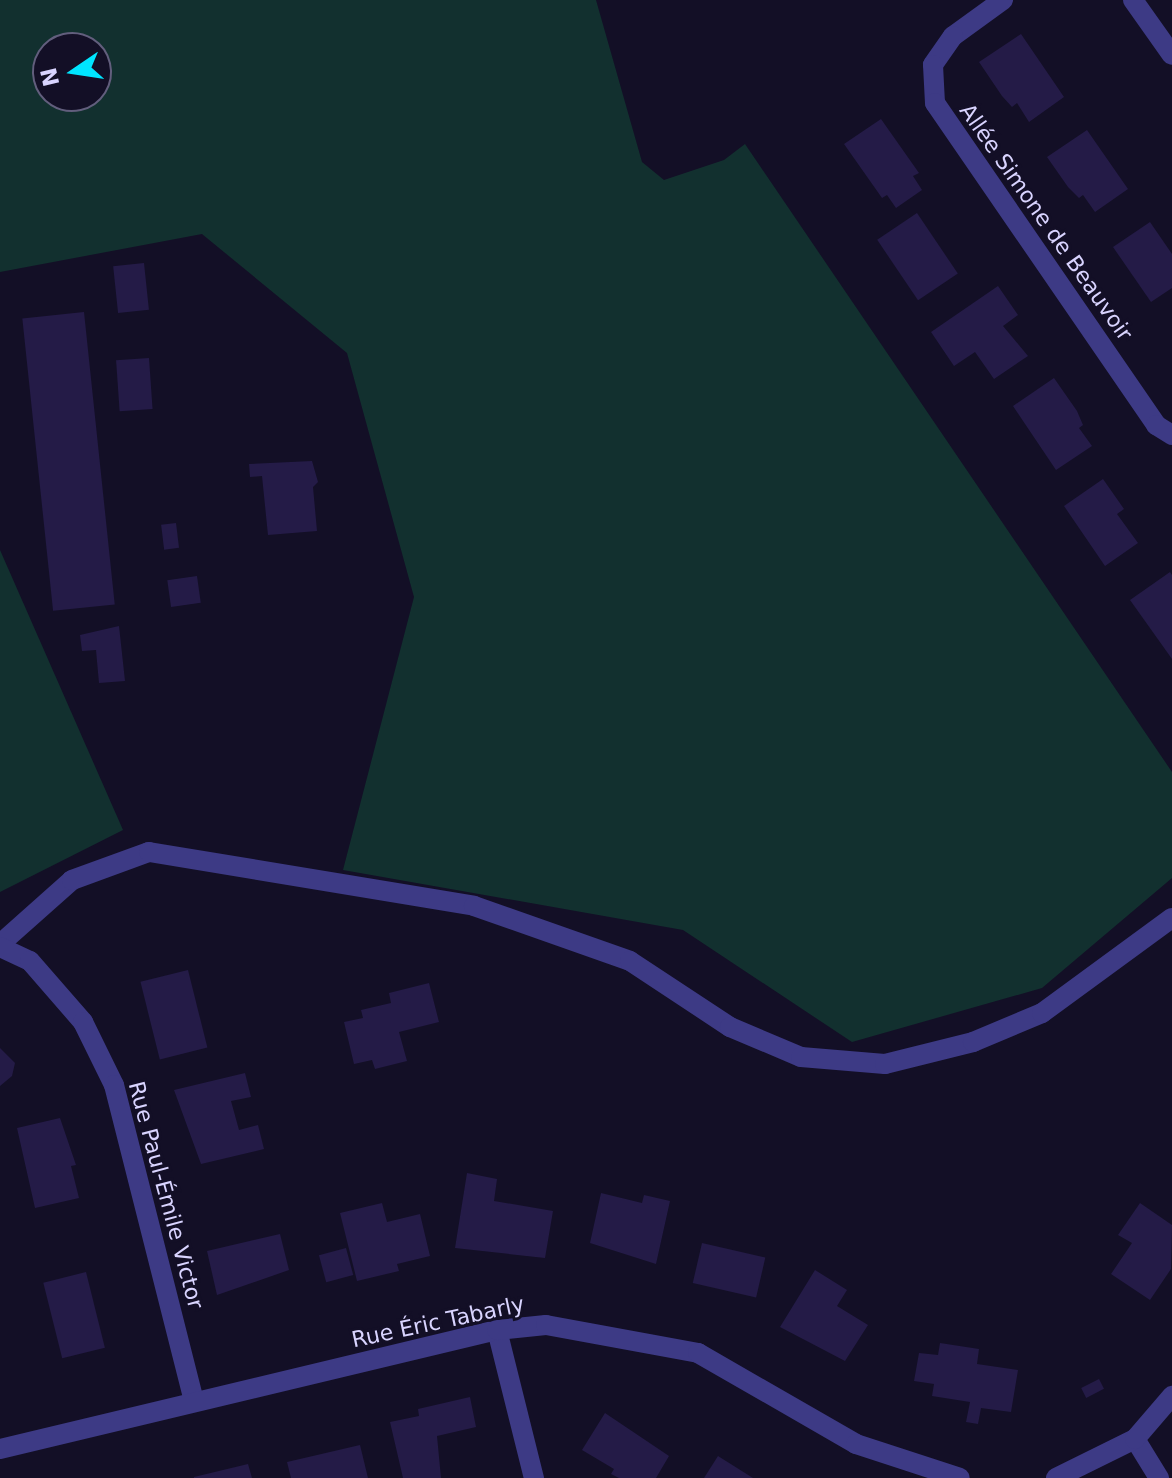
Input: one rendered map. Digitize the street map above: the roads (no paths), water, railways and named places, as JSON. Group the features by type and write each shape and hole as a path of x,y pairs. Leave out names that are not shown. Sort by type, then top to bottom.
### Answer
{"street":[{"name":"Allée Simone de Beauvoir","path":"1003,0 953,36 933,65 935,103 1156,425 1172,435"},
{"path":"1133,0 1172,55"},
{"path":"0,946 72,880 149,852 474,906 630,961 730,1027 801,1057 885,1064 973,1042 1042,1013 1172,918"},
{"name":"Rue Paul-Émile Victor","path":"0,946 30,961 83,1022 114,1085 194,1402"},
{"name":"Rue Éric Tabarly","path":"0,1449 497,1330 546,1325 698,1353 856,1444 960,1478"},
{"path":"497,1330 534,1478"},
{"path":"1056,1478 1135,1439 1172,1396"},
{"path":"1135,1439 1159,1478"}]}
